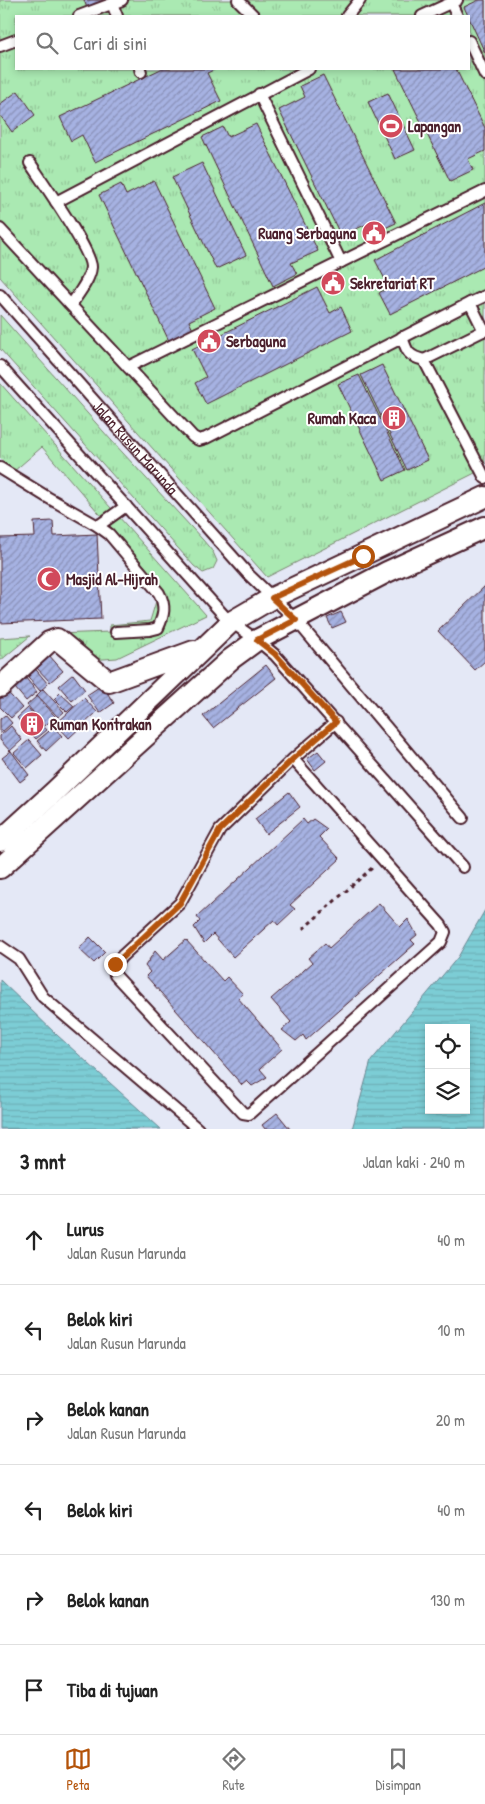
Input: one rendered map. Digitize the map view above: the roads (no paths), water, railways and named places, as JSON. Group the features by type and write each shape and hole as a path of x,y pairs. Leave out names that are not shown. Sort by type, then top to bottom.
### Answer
{"street":[{"path":"0,841 54,792 230,622 272,598 485,497"},
{"path":"0,868 232,659 257,640 387,572 485,527"},
{"path":"0,687 49,642 55,639 70,649 109,682 203,648"}],"lane":[{"path":"82,15 122,0"},
{"path":"238,0 253,15"},
{"path":"348,15 360,0"},
{"path":"424,15 454,1 457,15"},
{"path":"112,4 117,15"},
{"path":"0,46 15,40"},
{"path":"470,43 485,76"},
{"path":"56,202 307,70"},
{"path":"259,94 341,262"},
{"path":"30,163 90,257 89,274 71,305"},
{"path":"128,367 485,191"},
{"path":"0,229 193,437 199,440 485,296"},
{"name":"Jalan Rusun Marunda","path":"0,295 272,598 296,620 463,818"},
{"path":"424,360 484,331 470,303"},
{"path":"402,337 406,350 412,356 424,360 485,478"},
{"path":"0,366 230,622 275,654 463,867"},
{"path":"0,468 109,534 159,593 164,601 164,610 158,628 116,632"},
{"path":"98,526 126,506"},
{"path":"293,759 441,925 445,932 441,942 249,1114 243,1113 115,975 114,968 122,956 180,903 220,830 293,759 336,722"},
{"path":"0,946 19,959 43,997 198,1129"}],"water":[{"path":"485,910 485,1129 352,1129 371,1061 458,957"},
{"path":"0,980 57,1035 161,1129 0,1129"}],"place":[{"name":"Lapangan","path":"391,126"},
{"name":"Ruang Serbaguna","path":"374,233"},
{"name":"Sekretariat RT","path":"333,283"},
{"name":"Serbaguna","path":"209,341"},
{"name":"Rumah Kaca","path":"394,418"},
{"name":"Masjid Al-Hijrah","path":"49,579"},
{"name":"Ruman Kontrakan","path":"32,724"}]}
